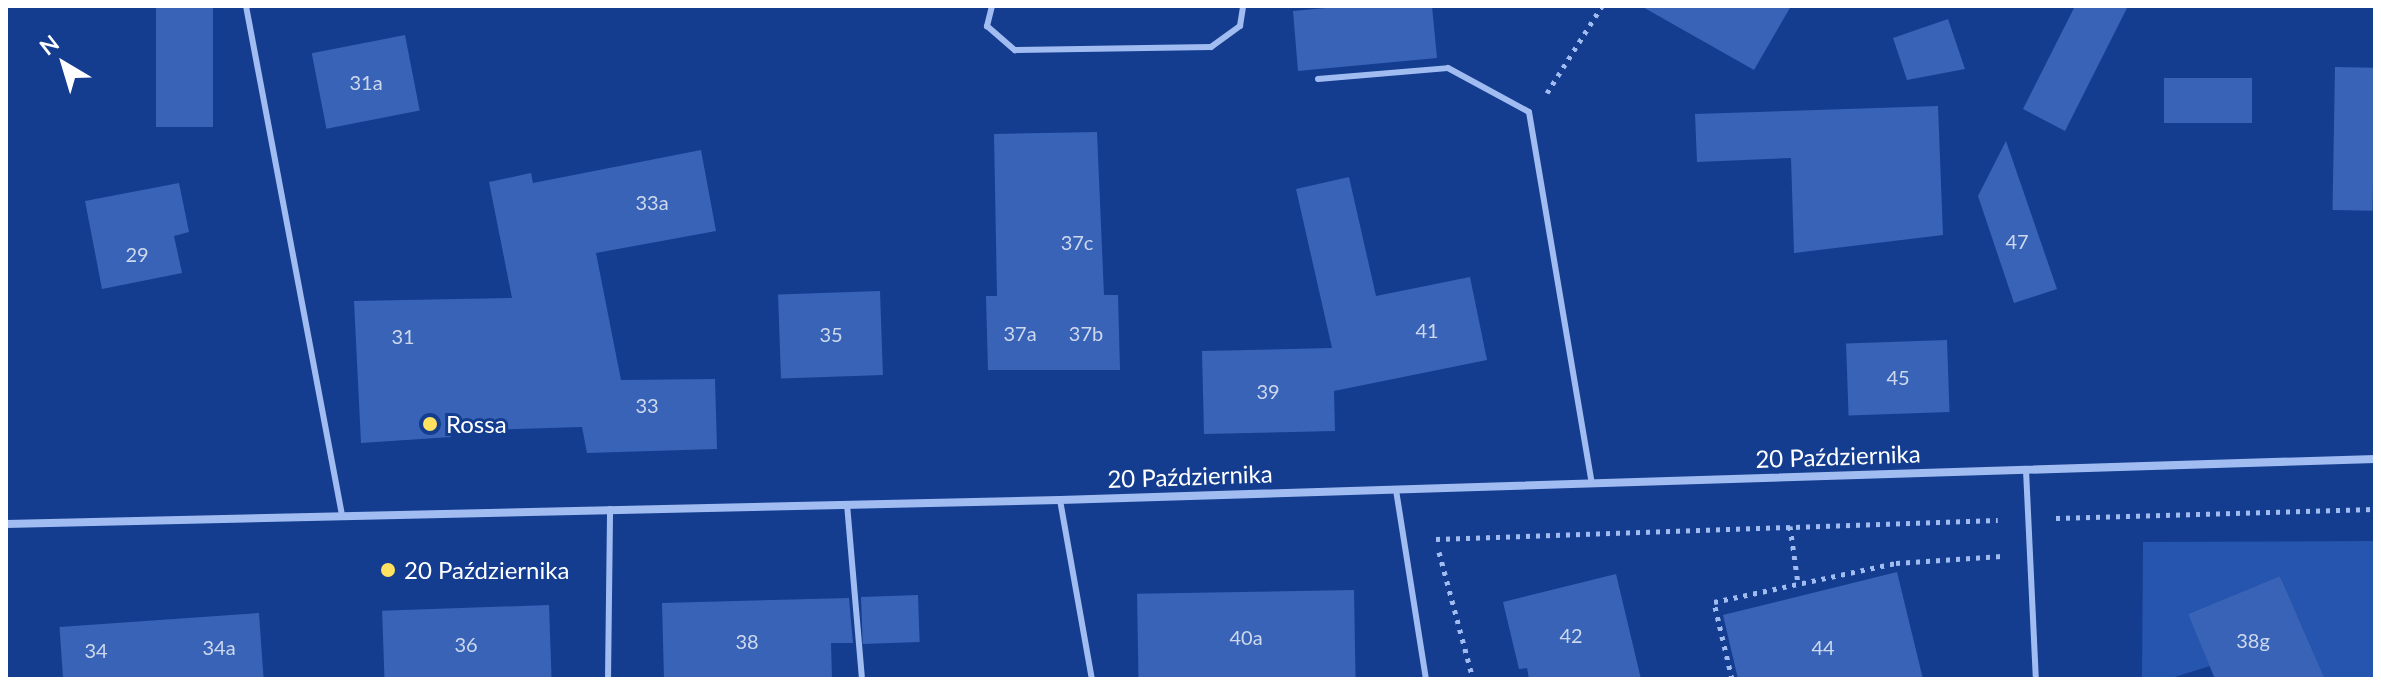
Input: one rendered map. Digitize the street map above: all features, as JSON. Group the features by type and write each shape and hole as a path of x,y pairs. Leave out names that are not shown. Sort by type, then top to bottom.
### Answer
{"street":[{"name":"20 Października","path":"6,524 1060,500 2375,459"}],"lane":[{"path":"246,6 342,515"},
{"path":"992,6 987,26 1015,50 1211,47 1240,26 1243,6"},
{"path":"1318,79 1448,68 1529,112 1592,483"},
{"path":"2026,470 2036,679"},
{"path":"1396,490 1426,679"},
{"path":"1060,500 1092,679"},
{"path":"847,504 862,679"},
{"path":"608,679 610,509"}],"path":[{"path":"1529,112 1561,78 1602,6"},
{"path":"1423,490 1473,679"},
{"path":"1436,539 2375,509"},
{"path":"1790,526 1798,584"},
{"path":"1732,679 1714,602 1896,563 2029,554"}],"shaded area":[{"path":"2375,541 2375,679 2325,679 2280,576 2188,614 2210,666 2168,679 2142,679 2143,542"}],"building":[{"path":"156,6 213,6 213,127 156,127"},
{"path":"1347,6 1432,6 1437,58 1298,71 1293,11"},
{"path":"1641,6 1791,6 1754,70"},
{"path":"2075,6 2128,6 2065,131 2023,109"},
{"path":"1948,19 1965,69 1907,80 1893,38"},
{"path":"405,35 420,111 326,129 312,53"},
{"path":"2335,67 2375,68 2372,211 2333,210"},
{"path":"2164,78 2252,78 2252,123 2164,123"},
{"path":"1938,106 1943,235 1794,253 1791,158 1697,162 1695,114"},
{"path":"1097,132 1104,295 1118,295 1120,370 988,370 986,296 997,296 994,134"},
{"path":"2006,141 2057,289 2014,303 1978,196"},
{"path":"701,150 716,231 596,253 621,380 715,379 717,449 587,453 582,427 450,431 451,437 361,443 354,301 512,298 489,182 531,173 533,183"},
{"path":"1349,177 1376,296 1470,277 1487,360 1334,391 1335,431 1204,434 1202,351 1332,348 1296,189"},
{"path":"179,183 189,232 174,236 182,273 102,289 85,201"},
{"path":"880,291 883,375 781,379 778,295"},
{"path":"1947,340 1950,412 1849,415 1846,344"},
{"path":"1897,572 1923,679 1738,679 1723,615"},
{"path":"1616,574 1641,679 1529,679 1527,668 1519,669 1503,602"},
{"path":"2280,576 2325,679 2215,679 2188,614"},
{"path":"1354,590 1356,679 1139,679 1137,594"},
{"path":"918,595 920,642 863,644 861,597"},
{"path":"849,598 853,643 831,643 832,678 664,679 662,603"},
{"path":"549,605 552,679 384,679 382,611"},
{"path":"259,613 264,679 63,679 59,627"}],"place":[{"name":"Rossa","path":"430,424"},
{"name":"20 Października","path":"388,570"}]}
